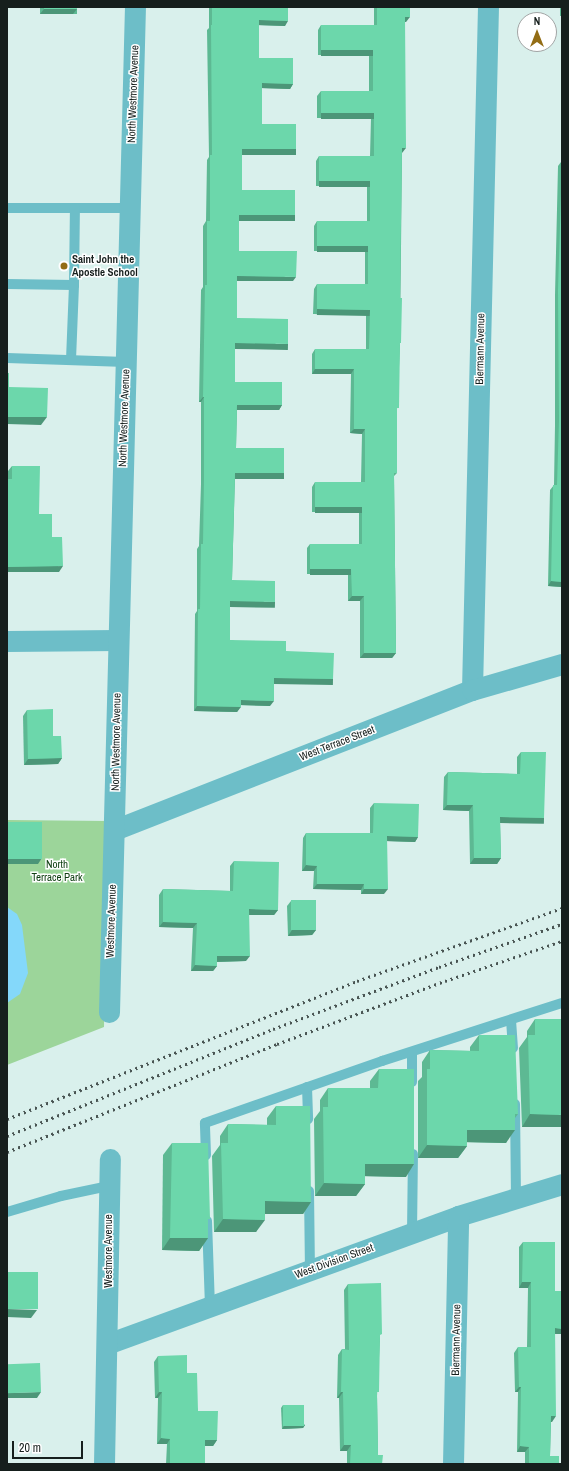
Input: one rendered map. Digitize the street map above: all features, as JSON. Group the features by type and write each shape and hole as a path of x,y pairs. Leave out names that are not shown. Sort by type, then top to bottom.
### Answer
{"street":[{"name":"North Westmore Avenue","path":"114,830 135,7"},
{"name":"Biermann Avenue","path":"472,690 488,7"},
{"path":"7,641 118,640"},
{"name":"West Terrace Street","path":"114,830 472,690 562,664"},
{"name":"Westmore Avenue","path":"109,1012 114,830"},
{"name":"Westmore Avenue","path":"107,1344 108,1186 110,1159"},
{"name":"West Division Street","path":"107,1344 210,1305 458,1216 562,1184"},
{"name":"Biermann Avenue","path":"453,1464 458,1216"},
{"path":"104,1464 107,1344"}],"lane":[{"path":"7,208 130,208"},
{"path":"71,360 75,208"},
{"path":"7,284 74,285"},
{"path":"7,358 126,362"},
{"path":"206,1163 205,1123 307,1087 562,1003"},
{"path":"511,1020 513,1056"},
{"path":"412,1052 412,1092"},
{"path":"307,1087 308,1133"},
{"path":"515,1092 516,1198"},
{"path":"412,1147 412,1233"},
{"path":"309,1178 310,1269"},
{"path":"7,1212 61,1196 108,1186"},
{"path":"207,1210 210,1305"}],"green space":[{"name":"North Terrace Park","path":"7,820 108,821 104,1027 7,1065"}],"water":[{"path":"7,907 17,914 22,925 28,973 20,994 7,1003"}],"building":[{"path":"44,7 77,7 77,9 44,9"},
{"path":"212,7 288,7 288,21 259,20 259,58 293,58 293,84 262,83 262,124 296,124 296,149 242,149 242,190 295,190 295,215 239,215 239,251 297,251 296,277 237,276 237,318 288,319 288,344 235,343 235,382 282,382 282,405 237,405 236,448 284,448 284,473 235,473 232,580 275,581 275,602 230,601 230,640 286,641 286,651 334,653 333,679 274,678 274,701 241,700 241,707 197,706 198,609 200,609 201,544 203,544 205,285 207,285 207,221 210,221 210,155 212,155"},
{"path":"377,7 410,7 410,17 405,17 406,148 402,148 400,298 402,298 401,343 399,408 397,408 397,473 394,473 396,653 364,653 364,596 352,596 351,569 310,569 310,544 362,544 362,507 315,507 315,482 365,482 365,429 354,429 354,369 315,369 315,349 369,349 370,310 317,309 317,284 368,284 368,246 317,246 317,221 370,221 370,181 319,181 319,156 374,156 374,113 321,113 321,91 373,91 373,50 321,50 321,25 377,25"},
{"path":"562,161 562,582 551,581 553,485 557,485 559,420 558,290"},
{"path":"7,373 9,373 9,387 48,388 47,417 8,417 7,430"},
{"path":"12,466 40,466 39,514 52,514 52,537 62,537 63,566 7,567 7,479 12,479"},
{"path":"53,709 53,736 61,736 62,758 28,759 27,710"},
{"path":"521,752 546,752 544,818 500,817 501,858 474,858 473,805 447,805 448,772 520,774"},
{"path":"374,803 419,804 418,837 387,836 388,889 364,889 364,884 317,884 317,866 306,865 306,833 373,833"},
{"path":"7,822 42,822 42,859 7,859"},
{"path":"234,861 279,862 278,910 249,909 250,956 217,956 217,966 195,965 197,923 163,922 163,889 233,891"},
{"path":"291,900 316,900 316,930 291,930"},
{"path":"535,1019 562,1019 562,1115 530,1114 528,1035 535,1035"},
{"path":"479,1035 515,1035 518,1114 515,1114 515,1130 467,1130 467,1146 427,1145 427,1069 430,1069 430,1050 479,1051"},
{"path":"379,1069 414,1069 414,1164 365,1164 365,1184 324,1183 323,1107 328,1107 328,1088 378,1088"},
{"path":"276,1106 310,1106 311,1202 265,1201 265,1220 223,1219 221,1143 228,1143 228,1124 276,1125"},
{"path":"172,1143 208,1143 210,1219 208,1219 208,1238 170,1238"},
{"path":"523,1242 555,1242 555,1291 562,1291 562,1329 555,1328 556,1416 551,1416 550,1456 559,1456 559,1464 529,1464 529,1447 520,1446 521,1387 519,1387 518,1347 531,1347 531,1282 522,1282"},
{"path":"7,1272 38,1272 38,1309 7,1309"},
{"path":"381,1283 382,1334 380,1335 379,1392 377,1392 378,1455 383,1455 382,1464 350,1464 351,1445 344,1445 343,1392 341,1392 342,1349 349,1350 348,1284"},
{"path":"187,1355 187,1373 197,1373 198,1411 218,1411 217,1440 205,1440 205,1464 170,1464 170,1439 161,1438 162,1392 159,1392 158,1356"},
{"path":"40,1363 41,1392 8,1393 7,1364"},
{"path":"283,1405 304,1405 304,1426 283,1426"}],"railway":[{"path":"7,1119 357,981 562,908"},
{"path":"7,1136 273,1029 439,967 562,924"},
{"path":"7,1152 277,1044 445,981 562,941"}],"place":[{"name":"Saint John the Apostle School","path":"64,266"}]}
